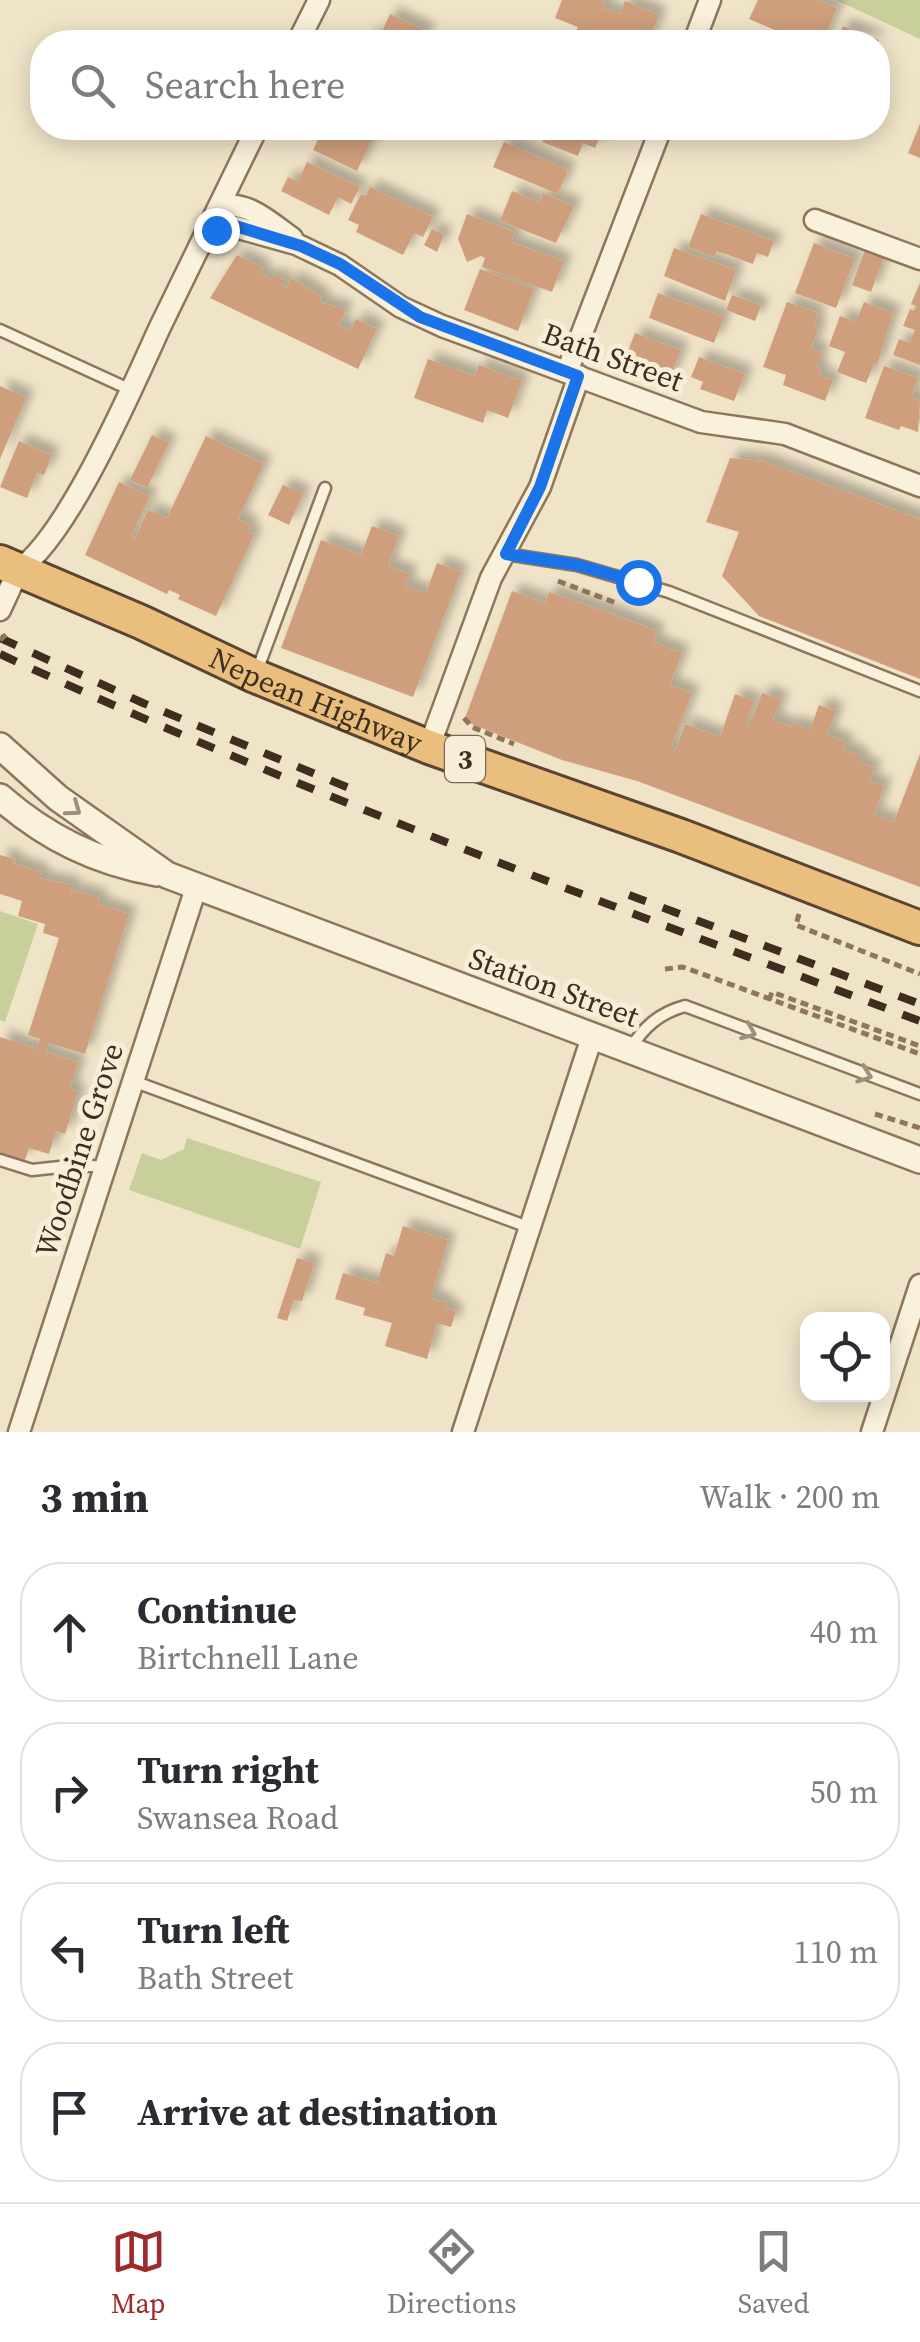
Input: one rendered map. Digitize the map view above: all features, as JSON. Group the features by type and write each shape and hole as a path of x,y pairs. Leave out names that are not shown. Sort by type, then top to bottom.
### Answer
{"highway":[{"name":"Nepean Highway","path":"6,570 141,622 254,676 429,746 681,836 920,928"}],"street":[{"path":"304,30 319,0"},
{"path":"699,30 710,0"},
{"path":"0,610 6,570 39,550 92,467 251,140"},
{"path":"429,746 491,578 540,487 573,374 657,140"},
{"name":"Bath Street","path":"218,209 232,205 244,208 301,246"},
{"path":"815,220 920,259"},
{"name":"Bath Street","path":"199,247 212,233 228,225 301,246 340,264 420,317 710,424 785,434 920,486"},
{"name":"Station Street","path":"0,746 58,798 166,875"},
{"name":"Station Street","path":"0,797 61,842 106,862 166,875 920,1160"},
{"path":"0,814 61,842"},
{"name":"Woodbine Grove","path":"19,1432 196,888"},
{"path":"464,1432 592,1037"},
{"path":"872,1432 918,1296"}],"lane":[{"path":"0,330 131,390"},
{"path":"254,676 325,488"},
{"path":"506,554 577,565 669,592 920,690"},
{"path":"629,1050 645,1027 668,1011 684,1006 920,1094"},
{"path":"133,1081 528,1226"},
{"path":"0,1160 32,1170 78,1165 105,1167"}],"path":[{"path":"554,580 616,604"},
{"path":"0,640 8,633"},
{"path":"464,714 464,720 472,727 526,750"},
{"path":"799,914 796,925 920,974"},
{"path":"665,969 683,966 920,1054"},
{"path":"769,1000 772,992 920,1046"},
{"path":"866,1111 920,1128"}],"green space":[{"path":"836,0 920,0 920,39"},
{"path":"0,911 38,924 5,1022 0,1020"},
{"path":"187,1138 321,1182 300,1249 129,1190 142,1153 161,1160 184,1149"}],"building":[{"path":"562,0 598,0 606,3 604,8 620,14 625,1 659,15 653,30 576,30 578,27 555,18"},
{"path":"758,0 818,0 837,8 828,30 775,30 749,19"},
{"path":"390,14 425,30 383,30"},
{"path":"920,124 920,158 908,153"},
{"path":"318,140 371,140 357,171 313,150"},
{"path":"599,140 595,148 583,143 578,156 542,142"},
{"path":"504,142 568,170 558,194 493,167"},
{"path":"307,162 360,187 351,204 338,197 329,215 281,191 288,177 298,181"},
{"path":"370,187 433,217 423,237 414,233 403,255 356,232 359,225 348,220 361,194 366,196"},
{"path":"512,191 539,202 543,193 574,206 556,243 500,221"},
{"path":"467,214 515,232 511,242 564,261 552,292 482,267 485,258 481,256 467,262 458,239"},
{"path":"701,214 774,241 768,257 757,253 753,264 717,251 714,257 688,247"},
{"path":"432,229 444,235 437,252 424,245"},
{"path":"814,243 855,259 836,308 795,293"},
{"path":"674,248 736,270 725,301 664,276"},
{"path":"865,250 884,257 871,292 852,285"},
{"path":"237,255 263,268 260,273 285,280 282,286 287,288 291,278 322,297 319,302 346,310 339,325 350,331 356,319 377,329 358,369 210,298"},
{"path":"480,269 534,289 518,331 464,310"},
{"path":"920,283 920,365 893,355 899,339 910,343 915,330 903,326 910,309 914,311 916,306 911,304"},
{"path":"658,293 724,317 714,343 649,318"},
{"path":"732,295 761,305 755,321 726,310"},
{"path":"787,302 818,313 814,325 819,327 811,348 822,352 816,367 821,369 819,375 833,380 825,401 783,385 786,375 763,367"},
{"path":"864,302 893,313 877,365 874,364 866,383 837,372 845,352 829,346 840,316 856,322"},
{"path":"635,333 681,350 669,381 623,364"},
{"path":"699,357 745,374 734,401 700,389 703,382 691,377"},
{"path":"428,359 475,376 479,365 522,381 508,418 487,410 483,423 414,398"},
{"path":"884,366 918,378 911,397 920,401 918,432 865,418"},
{"path":"0,386 26,398 0,459"},
{"path":"152,435 169,443 147,488 130,480"},
{"path":"206,436 264,464 238,519 250,525 247,531 254,535 216,616 178,599 180,595 169,590 167,594 85,555 119,482 150,496 131,537 135,538 148,510 167,518"},
{"path":"19,441 52,455 44,475 37,473 27,498 0,487"},
{"path":"730,458 763,461 920,519 920,679 759,616 722,576 739,532 706,522"},
{"path":"283,485 303,494 289,525 268,515"},
{"path":"372,526 399,536 388,566 410,574 405,586 426,593 437,563 461,572 413,697 281,648 321,540 361,555"},
{"path":"512,591 545,603 549,592 613,614 657,631 653,642 682,653 670,685 692,693 671,748 676,749 685,724 720,737 735,694 754,701 746,726 749,727 762,693 781,699 773,720 791,727 793,723 810,730 819,705 836,711 827,735 846,742 843,749 861,756 859,762 874,768 869,781 884,786 874,815 894,822 920,754 920,887 637,781 562,760 464,721"},
{"path":"0,855 41,872 39,878 73,885 70,893 74,890 100,898 98,904 129,914 85,1054 49,1043 46,1052 78,1062 70,1089 78,1092 65,1134 56,1131 49,1154 29,1148 25,1160 0,1153 0,1037 37,1049 40,1039 28,1035 59,938 43,933 45,924 18,916 22,901 0,894"},
{"path":"403,1226 448,1240 431,1298 456,1311 451,1327 437,1323 427,1359 385,1346 392,1323 363,1315 365,1308 335,1299 343,1273 377,1283 386,1253 394,1256"},
{"path":"297,1258 314,1263 302,1301 294,1300 287,1321 277,1318"}],"railway":[{"path":"0,638 143,703 349,788"},
{"path":"0,654 341,801 920,1021"},
{"path":"629,895 920,1004"}],"route":[{"path":"216,230 232,225 292,242 340,264 420,317 578,376 540,487 506,554 577,565 638,582"}]}
